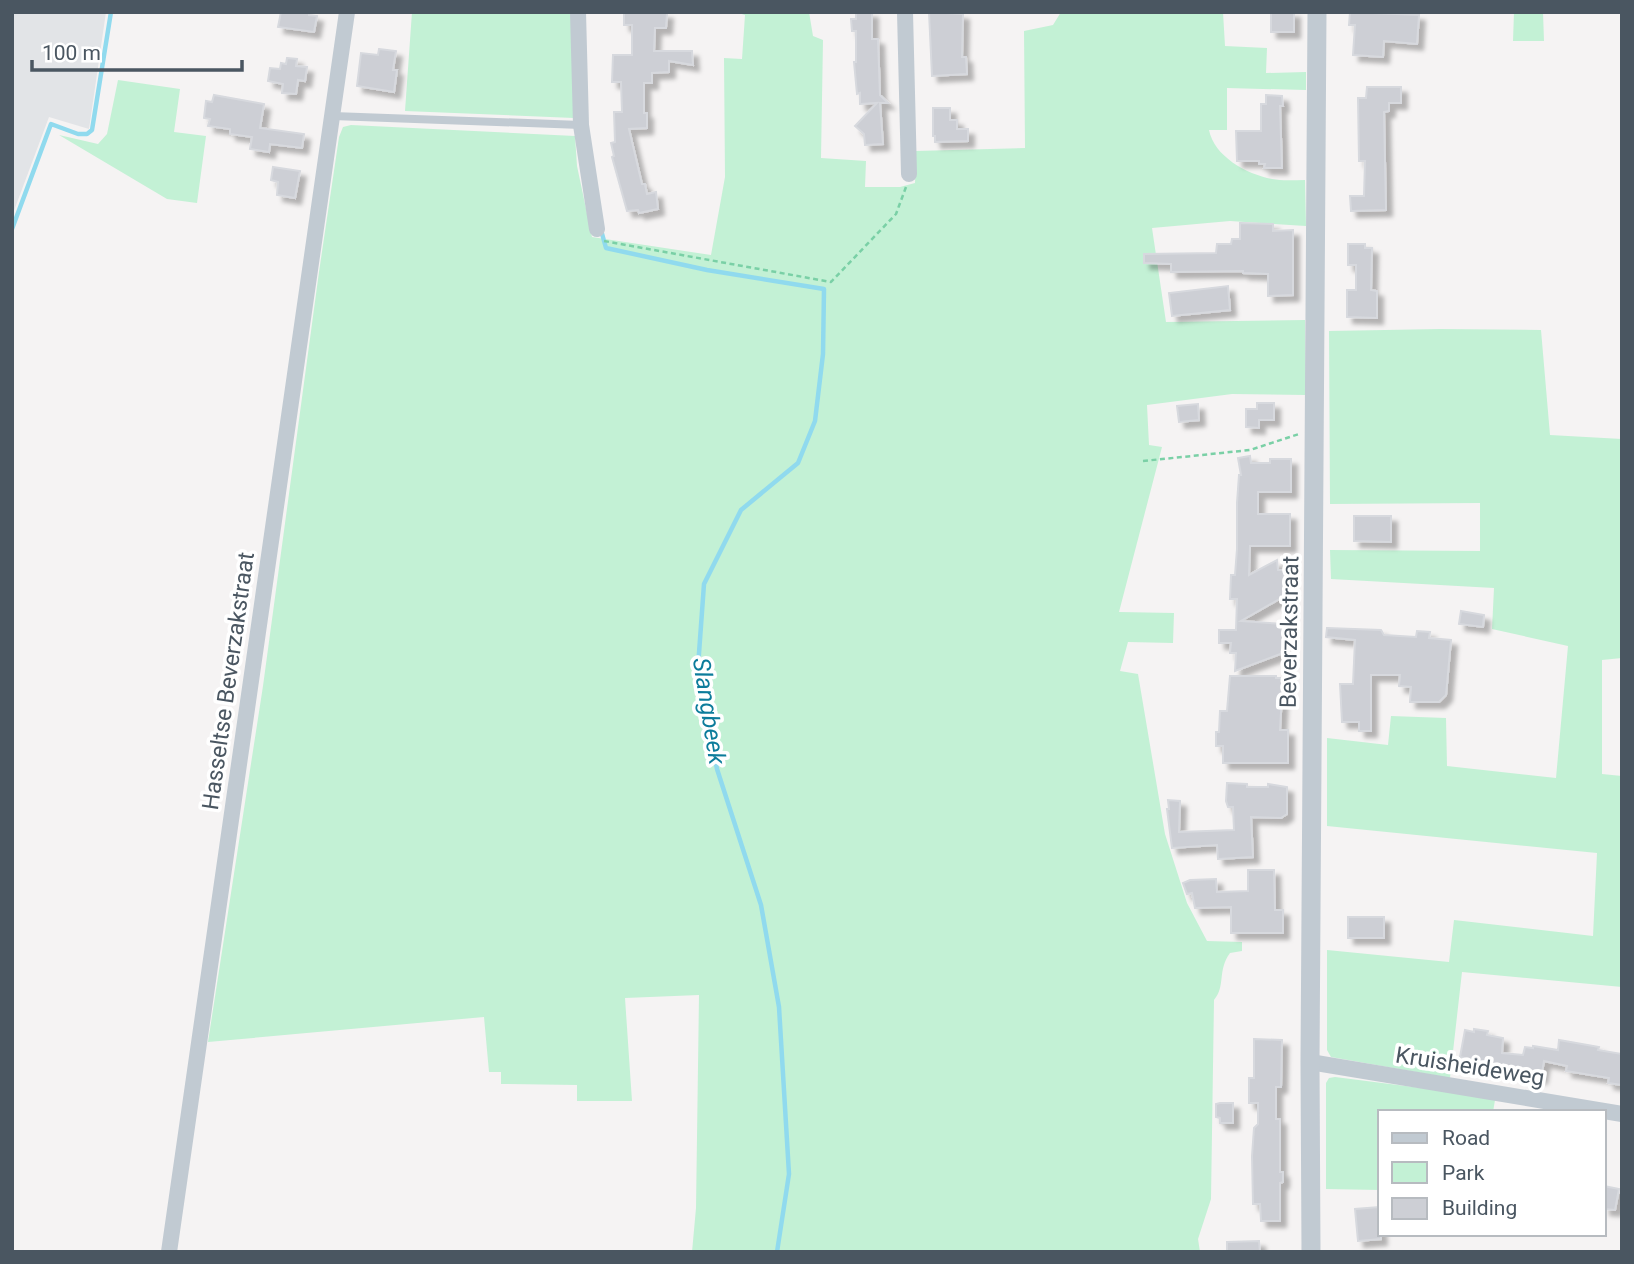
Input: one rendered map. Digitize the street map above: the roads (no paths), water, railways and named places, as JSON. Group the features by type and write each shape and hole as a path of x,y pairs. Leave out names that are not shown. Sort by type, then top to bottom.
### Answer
{"street":[{"name":"Hasseltse Beverzakstraat","path":"169,1252 347,12"},
{"path":"578,12 581,125 597,229"},
{"path":"905,12 909,174"},
{"name":"Beverzakstraat","path":"1311,1252 1317,12"},
{"name":"Kruisheideweg","path":"1310,1062 1598,1110"}],"lane":[{"path":"333,116 581,125"}],"waterway":[{"path":"12,229 51,124 78,134 87,134 92,130 111,12"},
{"name":"Slangbeek","path":"601,230 606,248 707,270 824,289 823,354 815,421 798,463 741,510 704,584 698,667 717,769 761,905 779,1007 789,1174 777,1252"}]}
